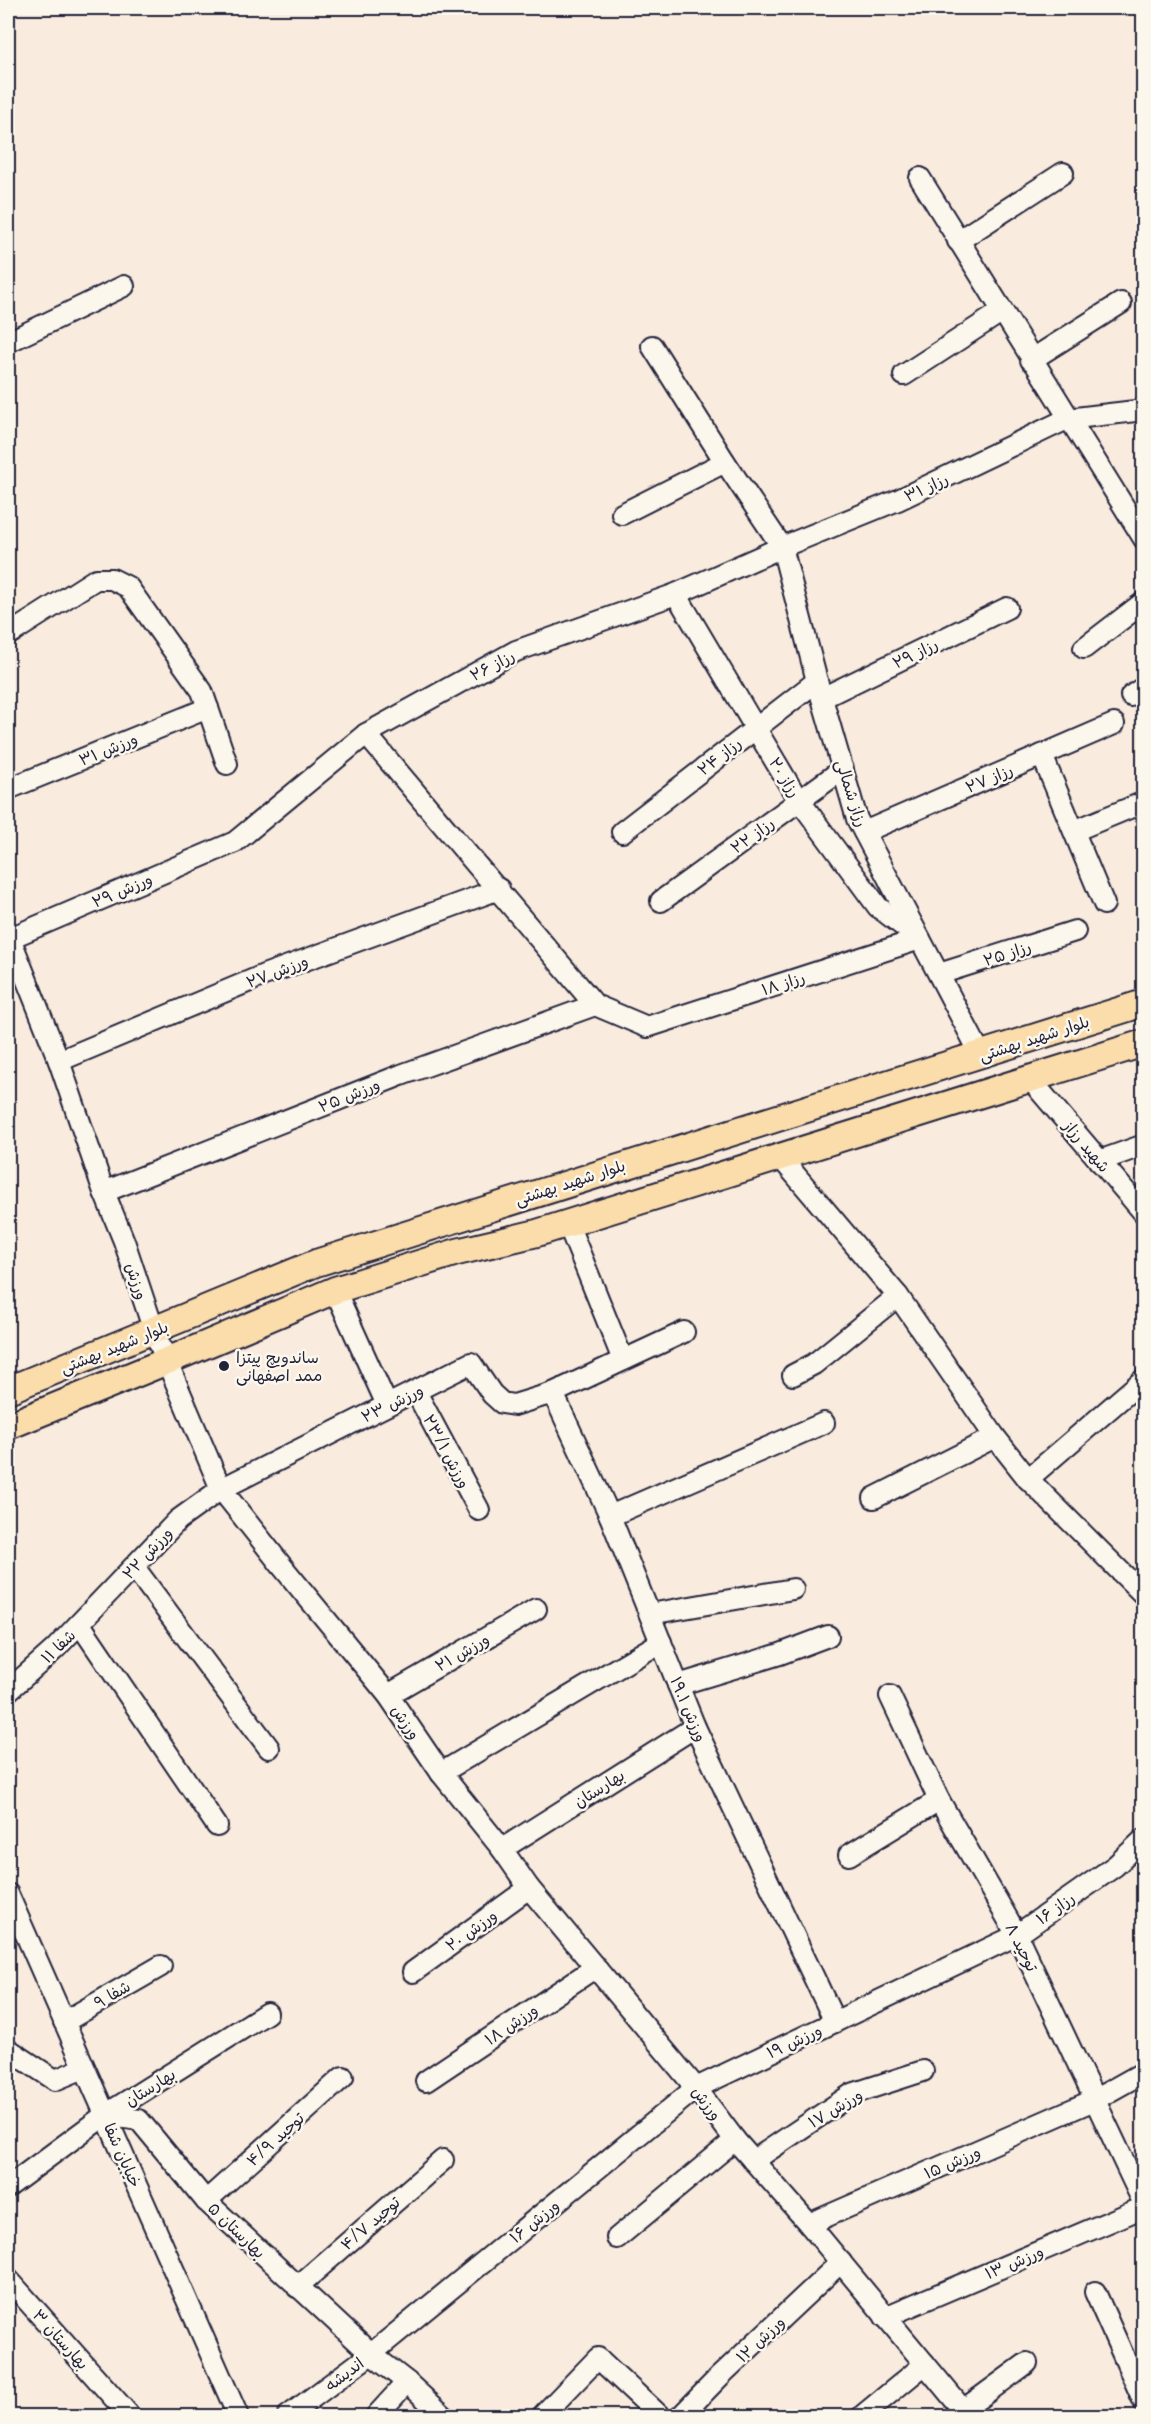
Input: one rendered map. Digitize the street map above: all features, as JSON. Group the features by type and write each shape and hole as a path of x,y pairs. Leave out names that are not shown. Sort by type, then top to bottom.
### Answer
{"main road":[{"name":"بلوار شهید بهشتی","path":"8,1390 316,1263 612,1168 819,1106 1143,1004"},
{"name":"بلوار شهید بهشتی","path":"8,1426 167,1362 335,1290 457,1252 568,1224 1143,1043"},
{"path":"819,1106 830,1142"}],"street":[{"path":"958,241 1063,172"},
{"path":"920,178 1143,539"},
{"path":"8,342 124,286"},
{"path":"1031,360 1121,303"},
{"path":"904,375 1002,312"},
{"name":"رزاز شمالی","path":"652,346 782,547 819,689 857,819 981,1055"},
{"name":"رزاز ۳۱","path":"782,547 898,500 1067,419 1143,410"},
{"path":"622,514 725,462"},
{"name":"رزاز ۲۶","path":"235,842 366,734 516,651 676,594 782,547"},
{"path":"8,635 96,579 112,579 128,587 202,691 227,765"},
{"name":"رزاز ۲۰","path":"676,594 800,801 878,908 920,939"},
{"path":"1084,648 1143,602"},
{"name":"رزاز ۲۹","path":"819,689 1007,608"},
{"name":"رزاز ۲۴","path":"622,832 755,728 819,689"},
{"name":"ورزش ۳۱","path":"8,789 208,708"},
{"name":"رزاز ۲۷","path":"864,832 1114,724"},
{"path":"366,734 500,889 595,1005"},
{"path":"1042,755 1104,904"},
{"name":"رزاز ۲۲","path":"661,901 843,769"},
{"path":"1074,831 1143,802"},
{"name":"ورزش ۲۹","path":"9,935 235,842"},
{"name":"ورزش ۲۷","path":"59,1061 264,975 500,889"},
{"name":"رزاز ۲۵","path":"939,974 1075,931"},
{"name":"ورزش","path":"9,935 59,1061 154,1331 221,1489 280,1565 388,1695 441,1773 502,1849 529,1888 696,2088 735,2140 841,2262 966,2413"},
{"name":"رزاز ۱۸","path":"595,1005 647,1027 920,939"},
{"name":"ورزش ۲۵","path":"104,1192 401,1075 595,1005"},
{"name":"شهید رزاز","path":"1030,1079 1143,1213"},
{"path":"1100,1161 1143,1145"},
{"path":"781,1158 898,1296 995,1437 1028,1479 1143,1595"},
{"path":"568,1224 623,1360"},
{"path":"335,1290 387,1405"},
{"path":"793,1375 814,1364 898,1296"},
{"path":"553,1393 684,1332"},
{"name":"ورزش ۲۳","path":"221,1489 471,1363 501,1403 514,1405 553,1393"},
{"path":"1028,1479 1143,1379"},
{"name":"ورزش ۲۳/۱","path":"416,1392 479,1510"},
{"name":"ورزش ۱۹.۱","path":"553,1393 610,1516 695,1727 835,2022"},
{"path":"610,1516 824,1423"},
{"path":"874,1498 995,1437"},
{"name":"ورزش ۲۲","path":"80,1624 178,1520 221,1489"},
{"path":"134,1567 269,1748"},
{"path":"650,1614 793,1589"},
{"name":"ورزش ۲۱","path":"388,1695 536,1610"},
{"path":"80,1624 217,1826"},
{"name":"شفا ۱۱","path":"8,1691 55,1650 80,1624"},
{"path":"678,1685 780,1654 828,1636"},
{"path":"441,1773 661,1642"},
{"name":"توحید ۸","path":"890,1696 939,1800 1017,1935 1143,2206"},
{"name":"بهارستان","path":"502,1849 695,1727"},
{"path":"849,1855 939,1800"},
{"name":"رزاز ۱۶","path":"892,1995 1017,1935 1115,1866 1143,1839"},
{"name":"ورزش ۲۰","path":"413,1972 529,1888"},
{"name":"خیابان شفا","path":"8,1894 238,2416"},
{"name":"شفا ۹","path":"64,2022 161,1966"},
{"name":"ورزش ۱۸","path":"426,2081 596,1967"},
{"name":"ورزش ۱۹","path":"696,2088 892,1995"},
{"name":"بهارستان","path":"8,2187 105,2115 267,2013"},
{"path":"8,2049 55,2080 84,2068"},
{"name":"ورزش ۱۷","path":"753,2161 852,2094 923,2071"},
{"name":"ورزش ۱۵","path":"808,2224 1094,2100 1143,2072"},
{"name":"توحید ۴/۹","path":"206,2201 343,2077"},
{"name":"ورزش ۱۶","path":"371,2354 696,2088"},
{"name":"بهارستان ۵","path":"105,2115 139,2120 206,2201 371,2354 407,2382 444,2416"},
{"path":"617,2238 735,2140"},
{"name":"توحید ۴/۷","path":"297,2287 443,2160"},
{"name":"ورزش ۱۳","path":"885,2316 1143,2206"},
{"name":"ورزش ۱۲","path":"681,2416 841,2262"},
{"name":"بهارستان ۳","path":"8,2279 130,2416"},
{"path":"1095,2292 1143,2403"},
{"name":"اندیشه","path":"288,2416 371,2354"},
{"path":"542,2416 598,2358 660,2416"},
{"path":"966,2413 1027,2363"},
{"path":"862,2416 925,2364"},
{"path":"376,2416 407,2382"}],"place":[{"name":"ساندویچ پیتزا ممد اصفهانی","path":"224,1366"}]}
